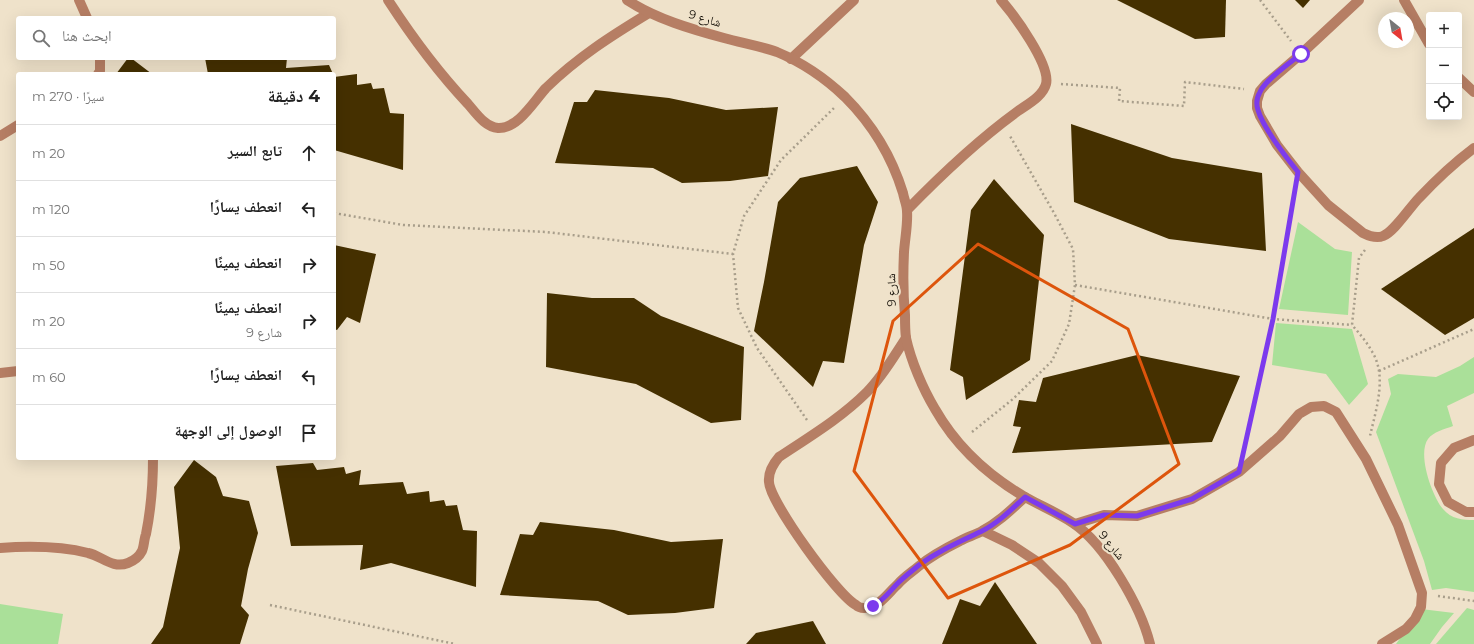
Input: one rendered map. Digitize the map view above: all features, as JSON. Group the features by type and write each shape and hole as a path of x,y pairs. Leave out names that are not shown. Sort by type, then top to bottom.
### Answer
{"street":[{"path":"79,0 86,16"},
{"path":"388,0 419,46 451,86 486,123 498,128 510,125 520,118 546,89 572,64 600,43 649,12"},
{"name":"شارع 9","path":"628,0 649,12 699,31 767,49 791,59 820,77 845,97 867,121 885,149 898,178 907,210 903,294 906,338 918,374 935,410 959,443 990,473 1025,497 1075,524 1093,540 1115,569 1135,605 1150,644"},
{"path":"791,59 854,0"},
{"path":"907,210 951,165 1002,122 1042,92 1046,83 1047,73 1043,63 1027,35 1001,0"},
{"path":"1359,0 1266,84 1260,92 1257,101 1257,108 1260,116 1278,145 1298,172 1328,205 1363,233 1375,237 1383,236 1390,231 1419,198 1474,148"},
{"path":"1404,0 1426,39"},
{"path":"99,72 100,60"},
{"path":"1462,81 1474,92"},
{"path":"0,136 16,126"},
{"path":"906,338 888,366 867,392 840,415 779,457 770,473 770,489 791,525 810,553 855,605 866,608 880,602 898,583 939,552 960,540 983,531 1005,516 1025,497"},
{"path":"0,373 16,372"},
{"path":"1075,524 1104,515 1137,516 1192,499 1239,472 1280,436 1299,414 1311,407 1324,406 1336,412 1366,459 1398,525 1422,593 1421,607 1415,619 1406,629 1382,644"},
{"path":"1474,440 1454,448 1441,463 1439,484 1448,502 1466,512 1474,512"},
{"path":"0,548 70,549 90,553 108,563 118,565 136,559 142,551 150,515 153,460"},
{"path":"983,531 1012,545 1039,563 1062,586 1081,612 1097,644"}],"path":[{"path":"1260,0 1301,54"},
{"path":"1046,83 1120,88 1119,101 1184,106 1185,82 1260,92"},
{"path":"815,432 757,348 738,308 733,254 744,216 781,160 845,97"},
{"path":"959,443 1013,399 1052,361 1070,324 1076,286 1073,249 1002,122"},
{"path":"1239,472 1273,319 1298,172"},
{"path":"336,213 403,225 546,232 733,254"},
{"path":"1366,459 1379,393 1379,371 1372,351 1352,325 1359,258 1375,237"},
{"path":"1076,286 1273,319 1352,325"},
{"path":"1379,371 1474,329"},
{"path":"1422,593 1474,601"},
{"path":"270,605 455,644"}],"highlighted area":[{"path":"978,244 1128,329 1179,464 1070,545 948,598 854,471 893,321"}],"green space":[{"path":"1298,222 1335,249 1352,252 1348,315 1279,309"},
{"path":"1276,323 1352,329 1368,384 1349,405 1326,374 1272,365"},
{"path":"1474,357 1474,393 1447,406 1453,426 1433,434 1428,439 1424,454 1427,475 1434,495 1443,509 1453,517 1474,520 1474,592 1446,588 1432,590 1424,561 1376,432 1391,394 1388,379 1398,374 1436,377 1460,366"},
{"path":"0,604 63,614 58,644 0,644"},
{"path":"1467,608 1474,610 1474,644 1436,644"},
{"path":"1421,609 1454,613 1430,644 1396,644"}],"building":[{"path":"1117,0 1226,0 1225,37 1195,39"},
{"path":"1295,0 1310,0 1303,8"},
{"path":"126,60 134,60 149,72 118,72"},
{"path":"205,60 287,60 286,68 329,65 332,72 208,72"},
{"path":"357,74 357,85 371,83 373,89 384,88 390,113 404,114 403,170 336,151 336,77"},
{"path":"595,90 669,98 726,110 778,107 768,176 730,181 682,183 653,168 555,163 574,102 587,102"},
{"path":"1071,124 1172,158 1262,173 1266,251 1169,239 1074,202"},
{"path":"857,166 878,202 864,245 844,363 823,361 813,387 754,331 778,202 800,178"},
{"path":"994,179 1044,235 1030,360 966,400 963,377 950,370 971,210"},
{"path":"1474,228 1474,318 1445,335 1381,289"},
{"path":"336,245 376,254 360,323 347,317 337,330"},
{"path":"547,293 592,298 634,298 661,316 744,347 741,420 711,423 636,384 546,367"},
{"path":"1137,355 1240,376 1212,442 1012,453 1021,427 1013,426 1019,400 1036,402 1043,378"},
{"path":"194,460 216,477 223,496 249,501 258,533 248,569 241,606 249,615 240,644 151,644 163,627 180,548 174,487"},
{"path":"313,463 317,470 344,467 346,474 361,470 359,485 403,482 407,494 429,491 430,502 444,500 446,506 457,505 463,530 477,531 476,587 391,563 360,570 363,545 291,546 276,466"},
{"path":"540,522 614,530 671,542 723,539 714,608 675,613 628,615 598,601 500,595 520,534 533,535"},
{"path":"995,582 1037,644 942,644 960,599 980,606"},
{"path":"813,621 826,644 746,644 756,633"}],"route":[{"path":"873,606 880,602 898,583 919,566 960,540 983,531 1005,516 1025,497 1075,524 1090,518 1104,515 1137,516 1192,499 1239,472 1273,319 1298,172 1278,145 1260,116 1257,108 1257,101 1260,92 1266,84 1301,54"}]}
